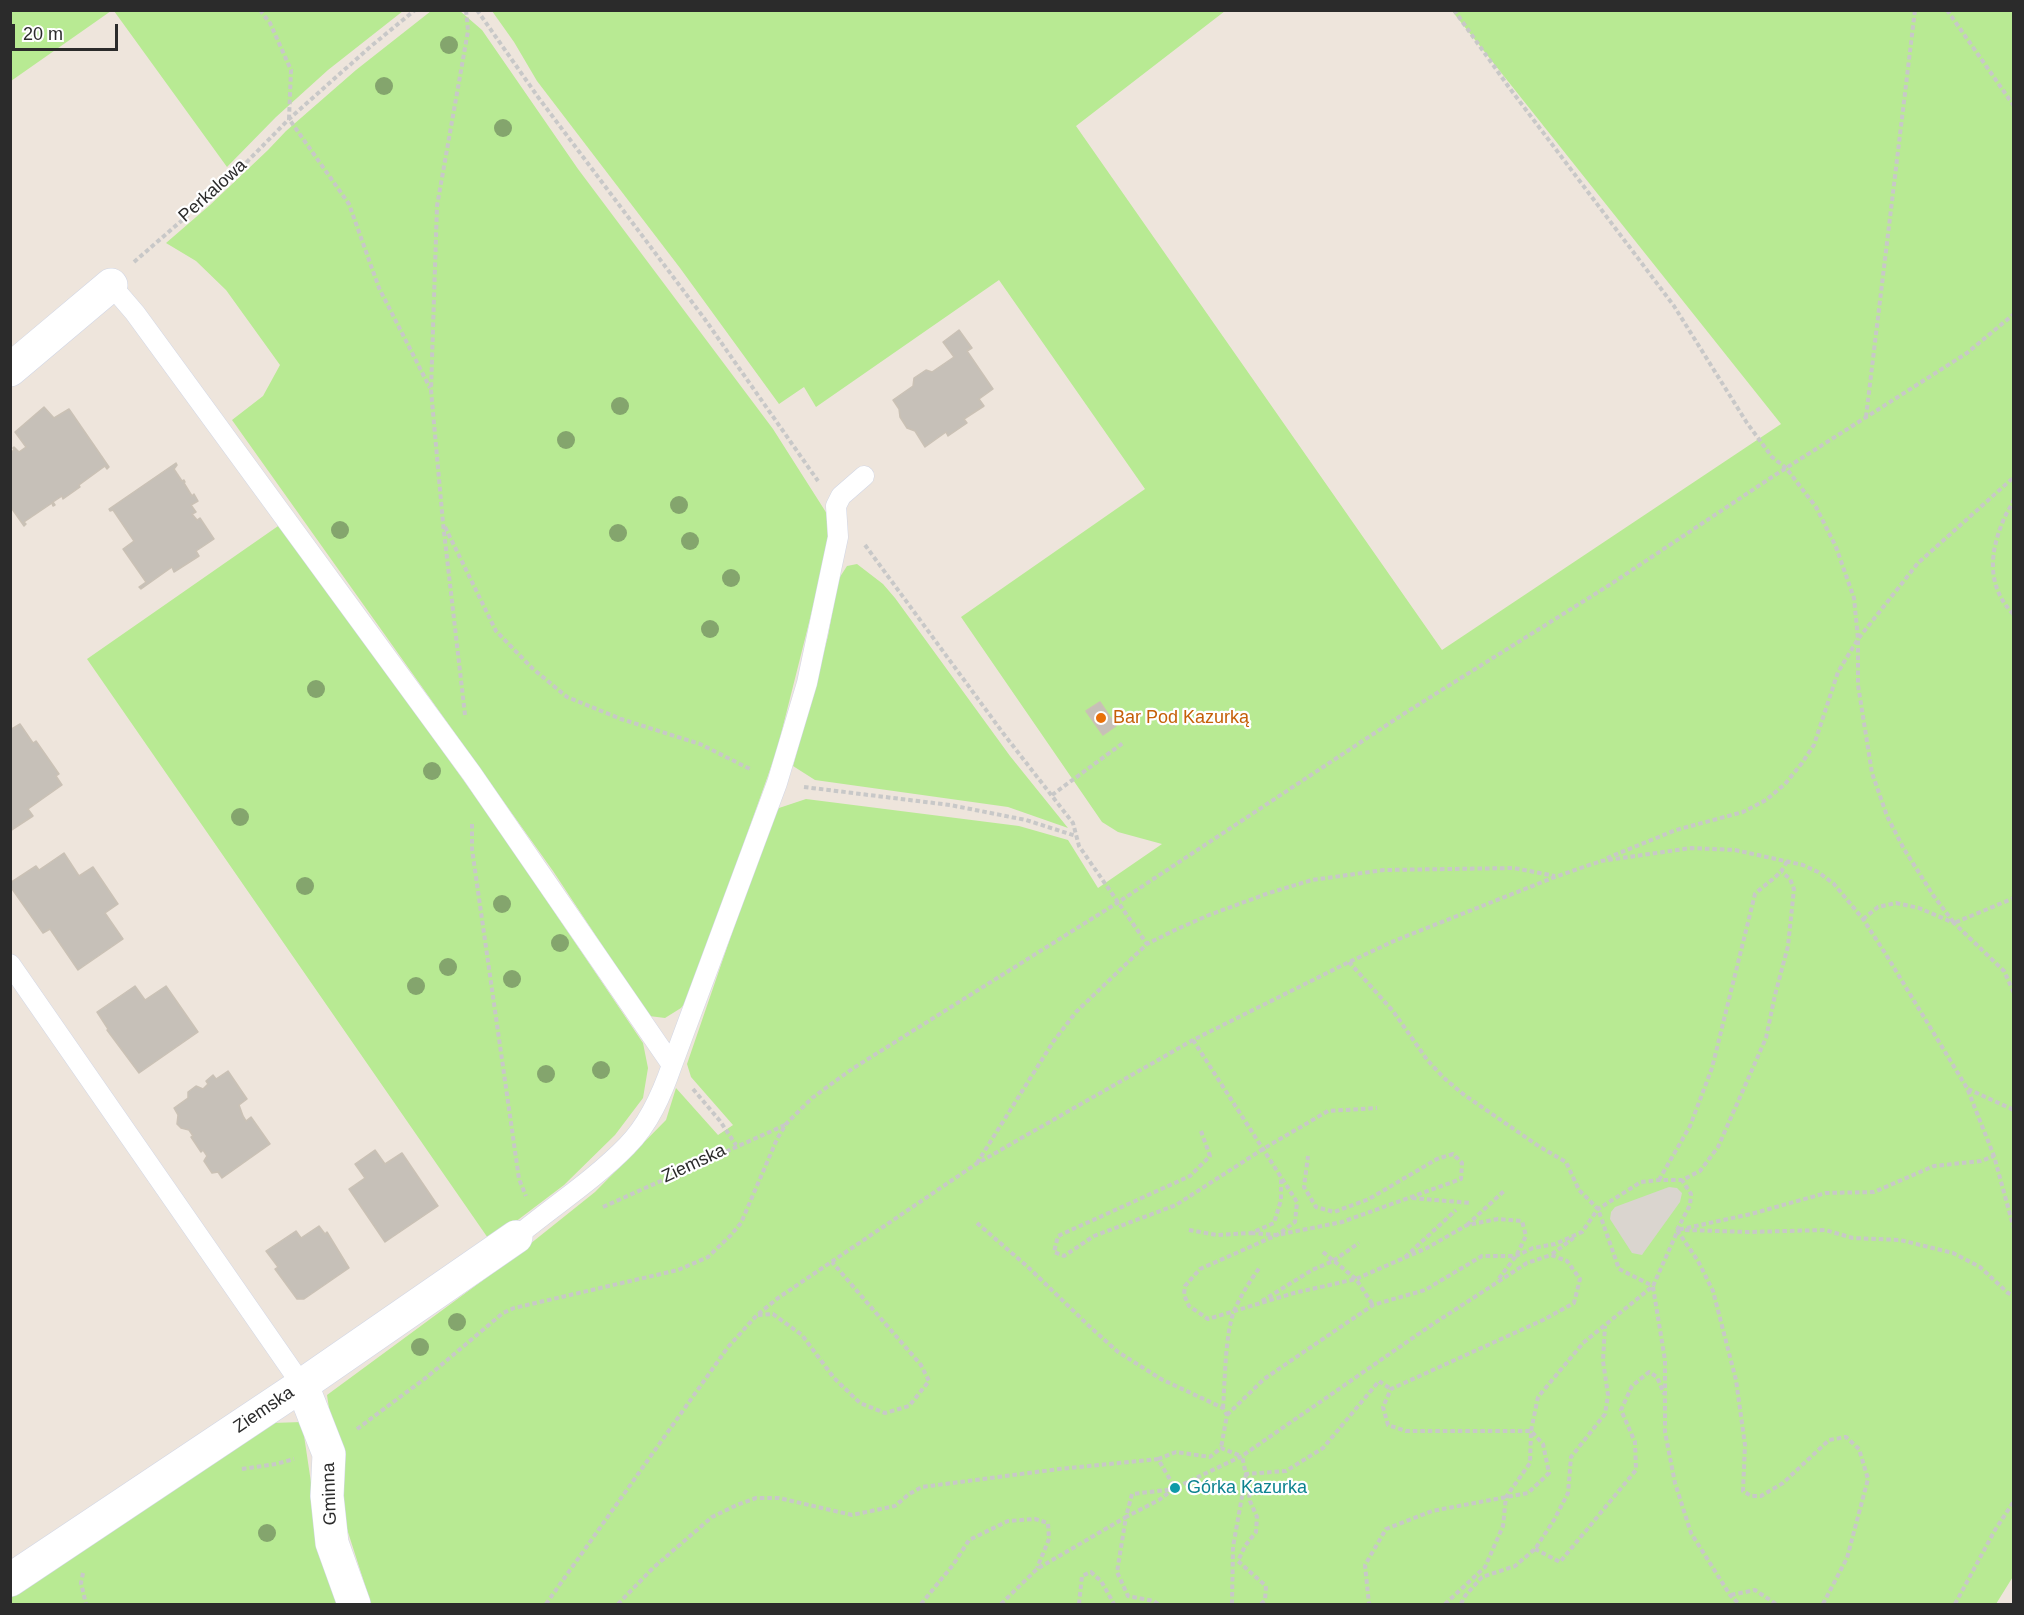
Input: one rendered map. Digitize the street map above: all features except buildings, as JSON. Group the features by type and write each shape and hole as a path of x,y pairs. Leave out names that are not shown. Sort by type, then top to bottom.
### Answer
{"street":[{"path":"10,370 111,285"},
{"name":"Ziemska","path":"10,1580 302,1385 526,1228"},
{"name":"Gminna","path":"302,1385 329,1454 327,1496 332,1543 354,1605"}],"lane":[{"path":"111,285 135,313 472,774 672,1065"},
{"path":"526,1228 628,1145 663,1093 777,783 807,683 838,537 836,506 841,496 864,476"},
{"path":"10,964 302,1385"}],"path":[{"path":"260,10 270,23 291,70 289,119 349,204 379,288 431,390"},
{"name":"Perkalowa","path":"111,285 145,250 232,176 289,119 414,10"},
{"path":"465,718 443,524 431,390 437,206 468,31 466,10"},
{"path":"477,10 538,97 704,318 836,506 1003,733 1073,823 1079,846 1147,944"},
{"path":"1454,10 1508,86 1674,306 1747,423 1772,457 1786,468 1816,507 1836,547 1854,598 1858,639 1858,685 1872,773 1887,816 1904,849 1933,895 1954,923 2004,971 2013,993"},
{"path":"1866,417 1915,10"},
{"path":"1947,10 2013,106"},
{"path":"237,1470 276,1464 345,1438 427,1377 503,1313 514,1308 678,1270 708,1257 741,1223 777,1139 786,1124 812,1098 852,1069 1118,903 1405,713 1611,584 1744,495 1967,353 2013,314"},
{"path":"546,1605 728,1347 757,1315 778,1298 976,1164 1193,1040 1348,962 1394,941 1676,830 1743,812 1766,800 1785,784 1814,745 1838,672 1858,639 1917,563 2013,477"},
{"path":"2013,499 1997,536 1993,566 1994,584 2013,615"},
{"path":"443,524 496,631 532,668 567,697 621,718 700,744 777,783 950,805 1026,820 1077,837"},
{"path":"1052,795 1123,743"},
{"path":"472,774 472,849 526,1228"},
{"path":"1601,861 1691,848 1735,850 1803,865 1818,872 1834,884 1864,918 1968,1088 1994,1155 2013,1229"},
{"path":"1659,1180 1690,1126 1712,1068 1755,894 1768,881 1782,872 1787,861"},
{"path":"976,1164 1070,1019 1102,985 1147,944 1209,915 1269,892 1312,880 1384,870 1467,868 1514,868 1555,877"},
{"path":"1001,1605 1037,1569 1159,1500 1176,1488 1242,1456 1430,1326 1527,1263 1551,1255 1582,1232 1598,1209 1641,1182 1682,1180 1700,1171 1718,1147 1766,1038 1788,946 1793,900 1794,889 1791,879 1782,872"},
{"path":"1864,918 1878,907 1896,903 1919,908 1954,923 2013,898"},
{"path":"1348,962 1393,1011 1428,1061 1444,1078 1463,1095 1566,1162 1579,1190 1598,1209 1619,1269 1653,1286"},
{"path":"1193,1040 1297,1202 1295,1222 1277,1235 1200,1269 1185,1286 1184,1295 1189,1306 1208,1319 1294,1293 1356,1279 1402,1259 1467,1225 1504,1191"},
{"path":"672,1065 720,1121 736,1145"},
{"path":"1968,1088 2013,1110"},
{"path":"1201,1131 1210,1156 1190,1176 1058,1236 1054,1252 1064,1256 1095,1236 1176,1205 1263,1149 1328,1111 1377,1108"},
{"name":"Ziemska","path":"600,1208 786,1124"},
{"path":"1189,1230 1217,1235 1251,1233 1277,1235 1342,1222 1461,1179 1462,1163 1453,1154 1437,1159 1369,1199 1335,1212 1316,1207 1304,1187 1308,1156"},
{"path":"1677,1230 1750,1214 1826,1193 1874,1192 1934,1166 1981,1161 1994,1155"},
{"path":"1251,1233 1274,1223 1281,1200 1281,1177"},
{"path":"1445,1605 1485,1567 1503,1526 1506,1497 1530,1463 1532,1431 1538,1397 1583,1343 1653,1286 1690,1205 1691,1194 1682,1180"},
{"path":"1408,1198 1471,1203"},
{"path":"1402,1259 1456,1210"},
{"path":"1467,1225 1498,1219 1522,1221 1526,1236 1516,1256 1494,1285"},
{"path":"977,1223 1028,1267 1118,1352 1161,1379 1223,1408"},
{"path":"1677,1230 1749,1232 1824,1230 1853,1238 1900,1240 1953,1253 1980,1266 2013,1296"},
{"path":"1677,1230 1698,1261 1713,1290 1736,1380 1745,1445 1743,1491 1751,1496 1761,1496 1784,1483 1828,1440 1846,1437 1859,1449 1868,1479 1847,1558 1823,1605"},
{"path":"618,1605 653,1568 712,1517 756,1498 779,1498 852,1515 896,1506 909,1494 922,1487 1158,1459 1176,1452 1210,1457 1221,1448 1227,1415 1264,1379 1373,1305 1425,1290 1482,1256 1516,1256 1533,1248 1555,1244 1582,1232"},
{"path":"1256,1305 1312,1270 1333,1261 1359,1243"},
{"path":"1323,1252 1356,1279 1373,1305"},
{"path":"1369,1605 1365,1565 1386,1529 1432,1511 1528,1493 1549,1473 1543,1444 1532,1431 1406,1431 1388,1425 1383,1407 1391,1389 1543,1320 1574,1303 1580,1279 1567,1261 1551,1255"},
{"path":"757,1315 773,1314 802,1335 834,1378 860,1403 885,1413 909,1406 929,1381 921,1365 832,1262"},
{"path":"1227,1415 1223,1408 1230,1330 1234,1312 1260,1267"},
{"path":"1653,1286 1665,1360 1665,1432 1675,1483 1691,1533 1730,1595 1739,1605"},
{"path":"1461,1605 1465,1596 1482,1577 1515,1566 1535,1549 1554,1520 1568,1492 1571,1457 1605,1414 1608,1395 1603,1361 1605,1326"},
{"path":"1535,1549 1560,1562 1636,1470 1635,1442 1620,1410 1632,1386 1649,1372 1657,1377 1665,1398"},
{"path":"1246,1474 1286,1471 1323,1448 1379,1381 1391,1389"},
{"path":"1221,1448 1242,1456"},
{"path":"1242,1456 1250,1502 1257,1517 1256,1532 1245,1546 1238,1561 1266,1586 1265,1600 1261,1605"},
{"path":"1158,1459 1176,1488"},
{"path":"1232,1605 1233,1547 1246,1474"},
{"path":"1158,1605 1154,1601 1128,1596 1117,1572 1132,1494 1176,1488"},
{"path":"1955,1605 2013,1501"},
{"path":"921,1605 953,1565 969,1540 1008,1521 1035,1519 1048,1523 1049,1539 1037,1569"},
{"path":"85,1569 81,1583 86,1605"},
{"path":"1079,1605 1082,1576 1091,1572 1101,1581 1114,1605"},
{"path":"1730,1595 1755,1590 1776,1605"}],"green space":[{"path":"11,10 111,10 111,11 11,81"},
{"path":"114,11 403,11 328,70 276,117 227,167"},
{"path":"431,11 460,11 482,30 578,169 773,429 829,517 828,537 818,587 777,750 689,998 681,1008 665,1018 649,1016 553,871 232,420 263,396 280,365 226,290 196,261 166,243 210,205 286,131 356,70"},
{"path":"492,11 1225,11 1076,126 1442,650 1781,424 1452,11 2013,11 2014,1575 1996,1604 371,1604 347,1529 327,1395 505,1264 595,1192 666,1120 676,1088 718,1135 733,1125 691,1077 687,1064 769,825 779,808 806,799 1019,826 1068,840 1098,888 1162,844 1118,832 1102,822 961,617 1145,489 999,280 816,407 804,387 779,404 680,268 537,81"},
{"path":"281,524 499,830 643,1043 648,1068 643,1098 615,1135 564,1185 490,1241 87,659"},
{"path":"857,564 883,584 895,598 1010,756 1068,828 1008,807 815,780 793,766 828,636 838,580 847,566"},
{"path":"302,1422 320,1543 343,1604 11,1604 11,1596 272,1423"}],"shaded area":[{"path":"1669,1187 1677,1188 1682,1193 1680,1202 1642,1255 1632,1253 1610,1219 1611,1212 1615,1207"}],"place":[{"name":"Bar Pod Kazurką","path":"1101,718"},
{"name":"Górka Kazurka","path":"1175,1488"}]}
